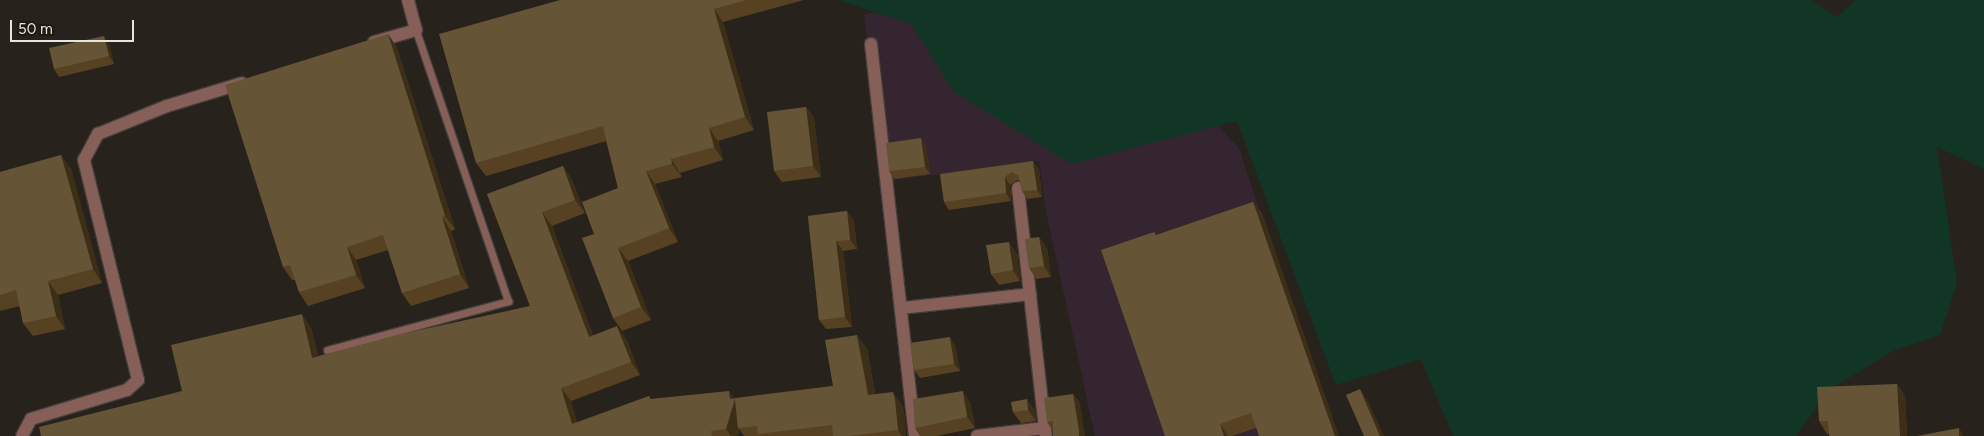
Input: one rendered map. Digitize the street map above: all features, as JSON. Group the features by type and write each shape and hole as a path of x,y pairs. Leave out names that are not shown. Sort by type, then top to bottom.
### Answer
{"street":[{"path":"360,46 416,30 408,0"},
{"path":"871,44 915,436"},
{"path":"22,436 31,419 127,390 138,380 84,160 98,134 167,106 259,78"},
{"path":"977,436 1045,432 1018,188"},
{"path":"902,308 1030,294"}],"lane":[{"path":"326,350 508,301 416,30"}],"shaded area":[{"path":"918,0 1098,0 1239,148 1314,375 1315,436 1095,436 1046,212 1039,161 886,181 864,15"}],"green space":[{"path":"838,0 1811,0 1837,17 1856,0 1984,0 1984,169 1937,147 1957,283 1940,335 1893,351 1829,390 1796,436 1453,436 1421,359 1336,385 1237,121 1071,164 953,91 911,24"}],"building":[{"path":"560,0 746,0 714,9 745,117 709,128 714,147 671,159 672,164 646,171 669,228 618,248 641,307 613,318 582,238 594,234 582,202 618,188 603,126 476,163 439,34"},
{"path":"388,34 445,216 442,217 460,274 402,293 383,235 347,247 356,275 299,292 290,265 283,267 225,85"},
{"path":"104,36 109,56 54,69 49,48"},
{"path":"806,107 813,166 774,171 767,112"},
{"path":"921,138 925,167 889,171 886,143"},
{"path":"61,155 93,269 48,281 56,316 23,323 16,290 0,295 0,172"},
{"path":"1033,161 1037,190 1022,191 1019,176 1011,172 1005,177 1006,193 944,202 940,174"},
{"path":"563,166 575,200 542,212 589,337 617,326 631,362 561,388 572,424 649,396 650,399 729,391 730,399 833,386 825,340 857,335 868,395 893,392 898,430 833,436 832,425 758,434 757,426 738,428 735,399 726,429 711,431 712,436 41,436 39,427 182,391 171,345 302,314 312,358 397,335 530,306 487,194"},
{"path":"1253,202 1335,436 1259,436 1251,413 1220,424 1224,436 1165,436 1101,250 1154,232 1156,235"},
{"path":"847,211 850,240 836,241 845,317 819,320 808,216"},
{"path":"1039,237 1044,266 1029,268 1025,239"},
{"path":"1009,242 1013,270 991,274 986,245"},
{"path":"950,337 954,364 914,370 910,343"},
{"path":"1897,384 1900,436 1829,436 1828,421 1819,421 1817,387"},
{"path":"1360,389 1380,436 1364,436 1346,395"},
{"path":"963,391 967,417 915,428 913,399"},
{"path":"1073,394 1079,436 1053,436 1053,421 1047,422 1044,398"},
{"path":"1027,399 1028,410 1013,412 1011,402"},
{"path":"1959,428 1959,436 1917,436"}]}
